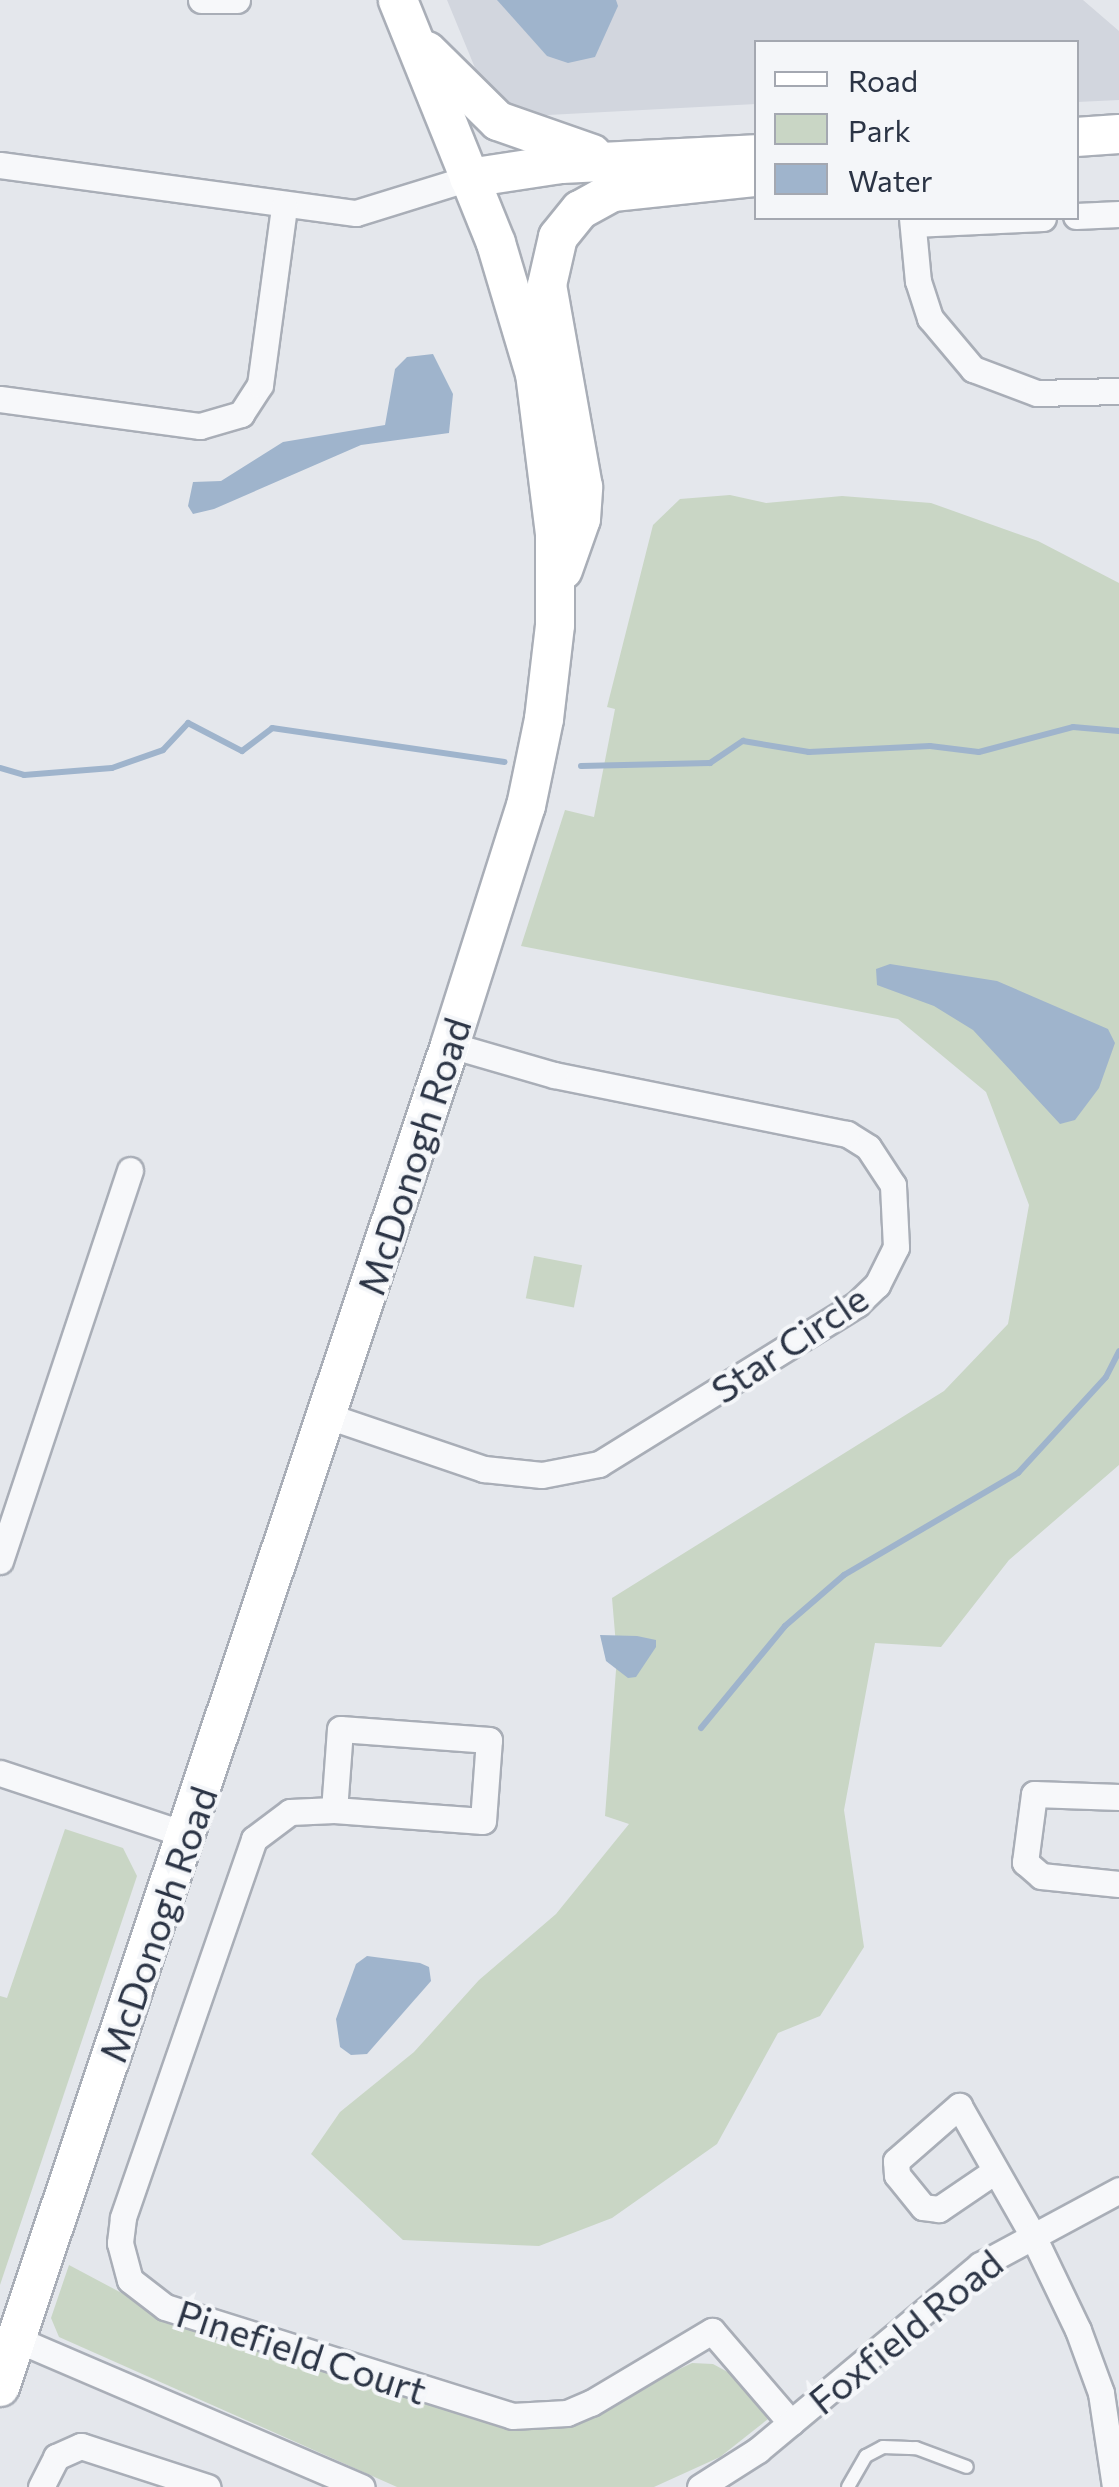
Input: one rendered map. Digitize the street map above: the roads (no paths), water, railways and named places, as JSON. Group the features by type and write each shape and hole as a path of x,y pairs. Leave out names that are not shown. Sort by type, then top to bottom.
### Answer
{"main road":[{"name":"McDonogh Road","path":"0,2387 450,1045 526,806 544,719 556,592 553,495 535,374 496,243 398,0"},
{"path":"413,36 498,122 619,162"},
{"path":"1079,137 1119,134"},
{"path":"469,178 619,162 754,154"},
{"path":"556,592 581,519 583,486 546,285 558,237 580,210 613,192 754,177"}],"street":[{"path":"202,0 237,0"},
{"path":"0,165 356,214 469,178"},
{"path":"0,399 200,426 241,414 260,385 284,206"},
{"path":"1079,216 1119,214"},
{"path":"956,220 912,221 930,318 972,369 1037,393 1119,391"},
{"name":"Star Circle","path":"328,1416 484,1469 542,1476 599,1464 857,1304 877,1285 896,1247 893,1185 868,1148 846,1134 554,1075 450,1045"},
{"path":"0,1561 130,1170"},
{"name":"Pinefield Court","path":"334,1810 340,1729 489,1740 483,1821 334,1810 290,1812 269,1822 244,1859 124,2218 120,2243 130,2280 165,2306 512,2416 567,2413 712,2331 791,2423"},
{"path":"0,1773 188,1834"},
{"path":"1119,1798 1034,1794 1025,1862 1041,1876 1119,1884"},
{"path":"995,2170 1032,2234 1110,2390 1115,2487"},
{"name":"Foxfield Road","path":"700,2487 791,2423 980,2265 1119,2190"},
{"path":"16,2339 362,2487"},
{"path":"41,2487 56,2457 80,2446 208,2487"}],"lane":[{"path":"848,2487 866,2456 883,2446 916,2448 968,2467"}],"water":[{"path":"497,0 616,0 618,6 595,57 568,63 547,56"},
{"path":"433,354 453,394 449,433 361,445 214,509 193,514 188,506 193,482 221,481 283,442 385,425 395,369 407,357"},
{"path":"890,964 997,981 1108,1029 1115,1043 1099,1088 1075,1120 1060,1124 973,1030 934,1006 877,985 876,969"},
{"path":"600,1635 656,1640 656,1647 636,1677 628,1678 606,1661"},
{"path":"367,1956 420,1963 429,1967 431,1981 367,2054 351,2055 340,2047 336,2019 356,1964"}],"waterway":[{"path":"0,768 24,775 112,768 163,750 188,723 242,751 272,728 505,762"},
{"path":"581,766 710,763 743,741 809,752 930,746 979,752 1073,727 1119,731"},
{"path":"701,1728 785,1626 844,1575 1018,1473 1106,1377 1119,1351"}]}
